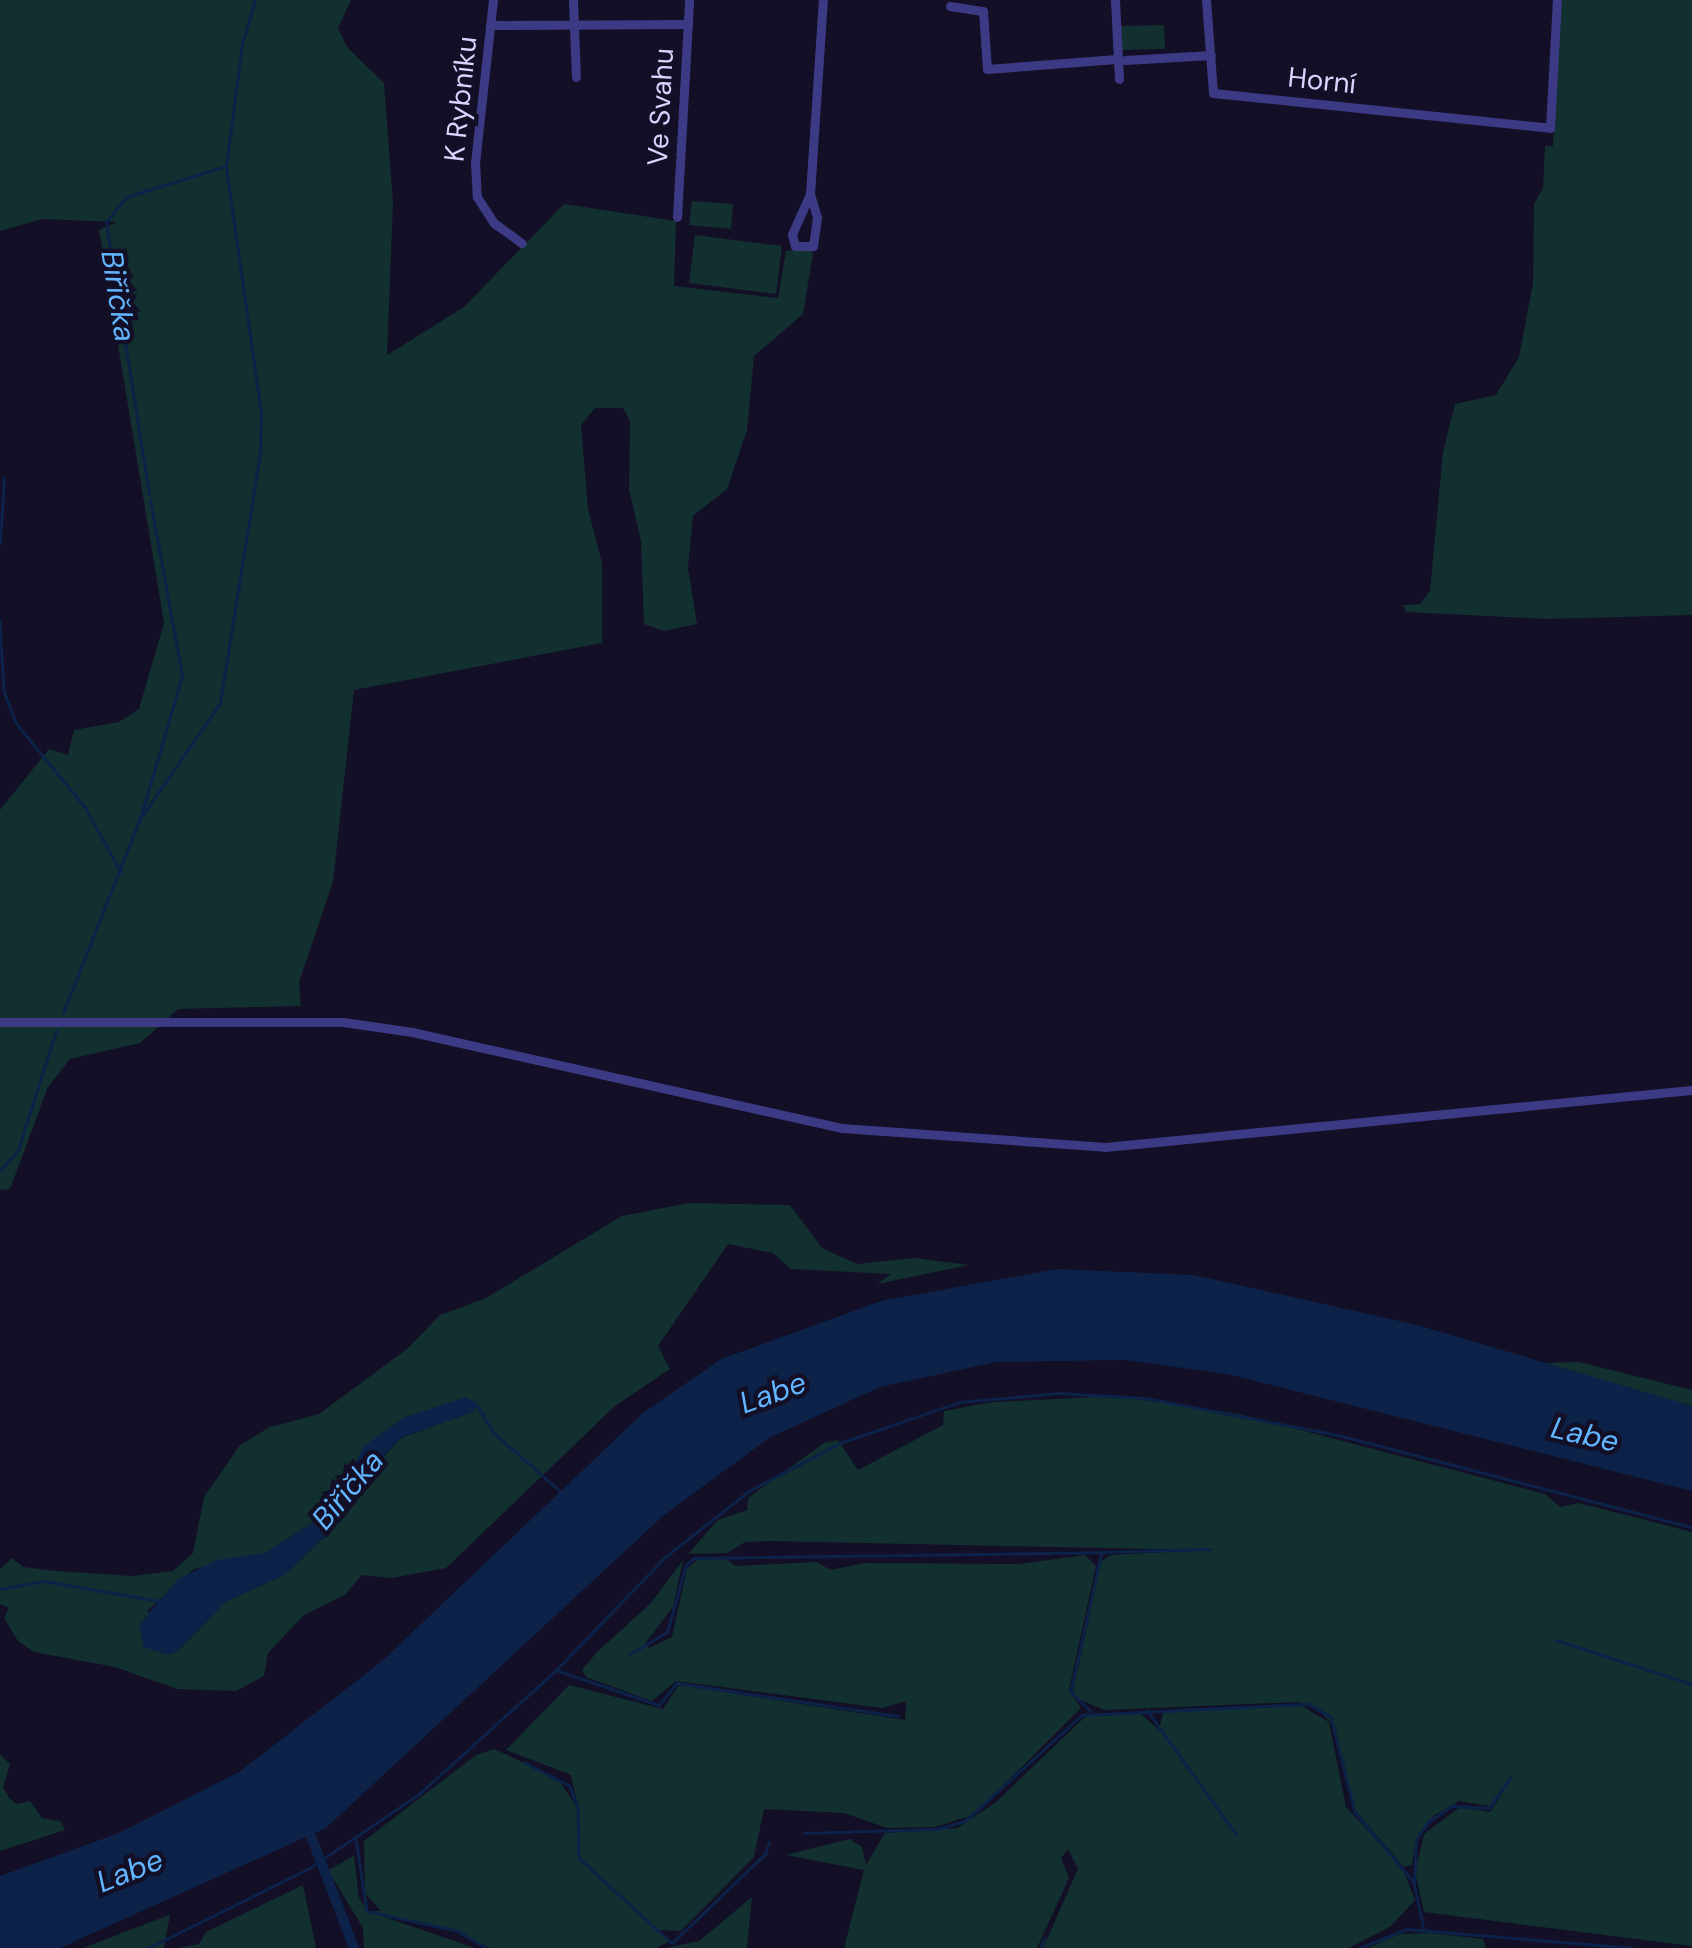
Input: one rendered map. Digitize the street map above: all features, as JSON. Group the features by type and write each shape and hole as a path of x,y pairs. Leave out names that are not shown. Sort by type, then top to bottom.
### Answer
{"street":[{"name":"K Rybníku","path":"493,0 477,196 494,223 522,243"},
{"path":"573,0 576,77"},
{"name":"Ve Svahu","path":"677,217 689,0"},
{"path":"810,194 818,217 813,246 795,246 792,234 810,194 823,0"},
{"path":"1114,0 1121,59 1119,79"},
{"name":"Horní","path":"1206,0 1213,93 1550,128 1557,0"},
{"path":"950,6 983,11 988,69 1211,55"},
{"path":"490,26 688,24"},
{"path":"0,1022 280,1017 378,1026 842,1128 1077,1146 1143,1146 1692,1090"}],"green space":[{"path":"0,0 351,0 338,28 347,47 384,83 393,203 387,355 464,307 564,204 676,221 674,286 778,298 786,251 814,247 803,314 754,356 747,430 727,489 693,516 688,568 697,624 664,631 644,624 641,541 629,489 630,421 623,408 595,408 581,425 588,509 602,563 602,643 354,690 333,882 299,982 301,1006 178,1009 140,1043 70,1059 48,1087 10,1189 0,1190 0,810 49,749 68,755 74,730 119,722 139,709 164,623 99,230 117,222 42,219 0,231"},
{"path":"1559,0 1692,0 1692,615 1547,619 1406,612 1403,605 1420,604 1430,591 1443,452 1455,404 1496,395 1519,357 1533,283 1534,204 1543,188 1545,146 1553,146"},
{"path":"1164,25 1165,49 1121,50 1121,26"},
{"path":"692,201 733,204 731,229 689,225"},
{"path":"695,235 782,246 776,294 689,283"},
{"path":"689,1203 790,1205 822,1248 857,1264 914,1258 969,1265 877,1284 891,1274 791,1269 773,1253 728,1244 658,1346 670,1369 615,1406 446,1568 391,1578 362,1575 345,1595 304,1615 268,1653 264,1676 236,1691 177,1689 115,1667 34,1652 18,1641 4,1618 9,1608 0,1604 0,1569 12,1558 23,1567 56,1571 132,1576 173,1571 193,1553 204,1497 240,1445 270,1427 319,1414 407,1349 440,1315 486,1298 622,1216","holes":["475,1411 401,1438 362,1480 333,1529 284,1575 225,1602 178,1651 147,1611 194,1569 265,1553 312,1523 352,1476 365,1446"]},
{"path":"1579,1362 1692,1390 1692,1406 1541,1363"},
{"path":"1116,1396 1239,1414 1545,1494 1560,1507 1579,1503 1692,1532 1692,1946 1424,1912 1415,1872 1424,1834 1460,1807 1490,1812 1503,1793 1489,1806 1459,1801 1433,1816 1415,1844 1412,1865 1404,1867 1355,1810 1335,1727 1315,1707 1299,1702 1104,1710 1072,1696 1101,1562 1110,1555 1204,1550 767,1541 745,1542 727,1553 688,1554 718,1520 747,1510 748,1498 824,1443 838,1440 858,1470 943,1425 944,1411 993,1402"},
{"path":"1085,1555 1096,1566 1069,1690 1081,1708 973,1815 935,1827 887,1828 844,1813 764,1809 754,1857 681,1931 659,1930 668,1942 656,1948 490,1948 479,1942 486,1948 459,1930 370,1912 475,1948 364,1948 363,1928 328,1870 354,1856 359,1898 368,1911 381,1911 365,1893 364,1841 476,1755 494,1749 557,1778 579,1810 571,1775 506,1750 569,1685 663,1709 679,1685 905,1720 906,1701 882,1708 676,1681 652,1701 586,1677 582,1670 651,1603 683,1560 673,1607 646,1642 649,1648 672,1637 687,1569 698,1559 723,1557 736,1566 816,1562 831,1570 864,1563 1019,1564"},
{"path":"1300,1705 1329,1722 1346,1807 1403,1869 1415,1900 1391,1926 1349,1948 1043,1948 1078,1869 1068,1849 1061,1858 1069,1878 1037,1948 844,1948 864,1870 786,1855 850,1839 862,1847 866,1865 885,1833 957,1828 995,1803 1088,1714 1140,1713 1159,1730 1163,1713 1173,1709"},
{"path":"0,1754 10,1764 3,1787 9,1798 17,1804 30,1801 42,1818 60,1821 65,1830 0,1851"},
{"path":"303,1885 316,1948 177,1948 199,1944 206,1932"},
{"path":"752,1897 747,1948 665,1948 699,1941"},
{"path":"169,1915 164,1948 83,1948"},
{"path":"1400,1934 1483,1939 1486,1948 1367,1948"}],"water":[{"name":"Labe","path":"1057,1269 1194,1275 1417,1325 1692,1406 1692,1491 1227,1374 1125,1360 996,1362 880,1387 769,1438 663,1516 326,1828 60,1948 0,1948 0,1876 119,1833 239,1772 381,1662 643,1413 721,1359 881,1301"},
{"path":"465,1397 477,1403 475,1411 400,1438 362,1480 333,1529 284,1575 225,1602 178,1651 168,1655 144,1647 139,1625 177,1580 217,1560 265,1553 312,1523 338,1496 364,1446 405,1417"}],"waterway":[{"name":"Biřička","path":"149,494 106,222 126,197 226,166 242,44 255,0"},
{"path":"140,819 220,703 260,453 261,413 226,166"},
{"path":"0,544 4,478"},
{"name":"Biřička","path":"63,1013 140,819 182,676 150,500"},
{"path":"0,620 4,691 16,723 85,807 121,872"},
{"name":"Biřička","path":"0,1171 18,1150 56,1031"},
{"path":"148,1948 308,1869 419,1794 556,1670 665,1557 749,1491 840,1443 960,1402 1059,1393 1146,1398 1338,1435 1692,1527"},
{"name":"Biřička","path":"477,1405 493,1432 561,1492"},
{"path":"1102,1552 1210,1549"},
{"path":"630,1654 667,1632 686,1565 694,1558 1102,1552 1071,1692 1091,1711"},
{"name":"Biřička","path":"0,1589 44,1581 160,1601"},
{"path":"1556,1640 1692,1684"},
{"path":"556,1670 659,1705 677,1683 898,1716"},
{"path":"804,1833 937,1829 965,1821 1082,1715 1309,1704 1331,1717 1355,1812 1414,1882 1424,1930"},
{"path":"1147,1710 1236,1834"},
{"path":"524,1762 570,1786 578,1807 579,1858 672,1943 765,1854 769,1843"},
{"path":"1414,1882 1416,1839 1429,1821 1452,1806 1489,1808 1510,1778"},
{"path":"306,1823 354,1948"},
{"path":"356,1839 367,1911 458,1931 486,1948"},
{"path":"1359,1948 1407,1929 1631,1948"},
{"path":"1040,1948 1044,1939"}]}
